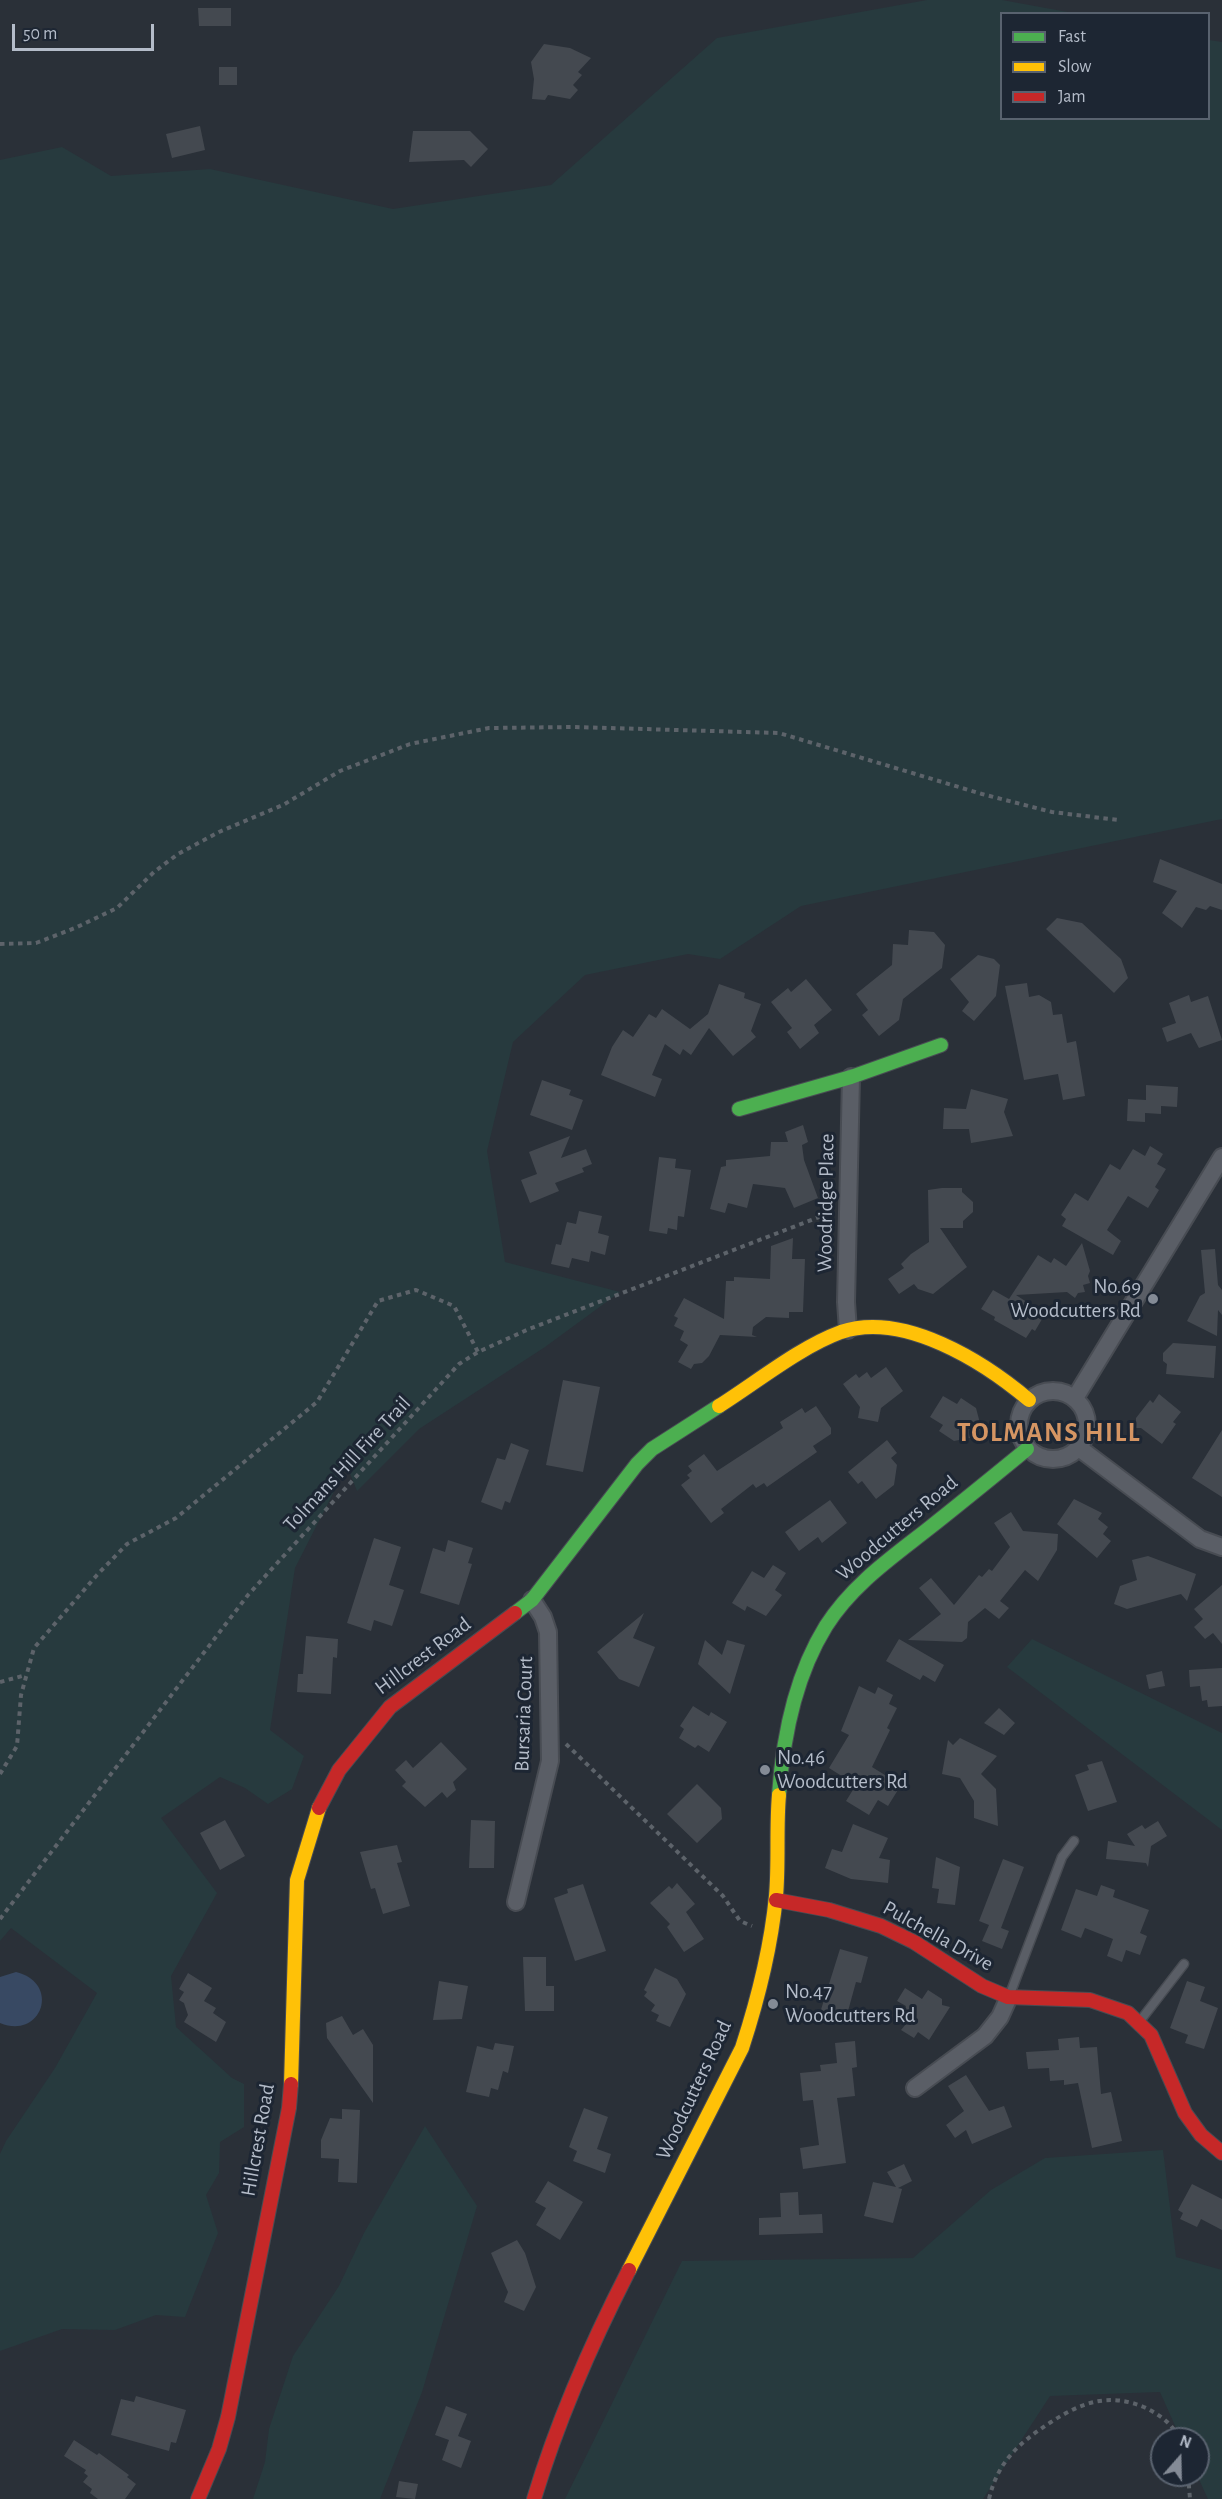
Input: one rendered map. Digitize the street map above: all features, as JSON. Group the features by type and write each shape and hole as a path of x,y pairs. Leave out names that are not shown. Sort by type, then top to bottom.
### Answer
{"street":[{"path":"739,1109 851,1077 941,1045"},
{"name":"Woodridge Place","path":"848,1330 846,1302 850,1205 851,1077"},
{"path":"1075,1398 1222,1157"},
{"name":"Hillcrest Road","path":"198,2499 219,2449 230,2408 289,2108 294,2053 294,1918 297,1880 315,1816 339,1770 390,1707 532,1600 637,1464 652,1449 821,1341 848,1330 876,1329 903,1332 950,1345 987,1366 1029,1400"},
{"path":"1047,1391 1058,1391 1075,1398 1083,1408 1087,1428 1079,1448 1059,1459 1036,1456 1027,1449 1018,1429 1022,1408 1029,1400 1047,1391"},
{"path":"1079,1448 1200,1539 1222,1547"},
{"name":"Woodcutters Road","path":"534,2499 551,2443 592,2343 742,2048 766,1960 776,1900 779,1768 798,1689 821,1632 845,1599 874,1570 1027,1449"},
{"name":"Bursaria Court","path":"516,1902 550,1761 548,1632 543,1617 532,1600"},
{"name":"Pulchella Drive","path":"776,1900 829,1909 873,1922 912,1941 974,1982 1009,1997 1103,2002 1128,2012 1140,2021 1153,2039 1174,2094 1189,2121 1222,2153"},
{"path":"915,2088 985,2036 993,2028 1009,1997"}],"lane":[{"name":"Pulchella Drive","path":"1009,1997 1062,1857 1074,1841"},
{"path":"1140,2021 1184,1964"}],"path":[{"path":"0,944 36,943 117,908 154,872 178,854 219,832 283,805 340,771 410,744 489,728 779,733 982,794 1052,812 1118,820"},
{"name":"Tolmans Hill Fire Trail","path":"0,1919 248,1595 459,1364 478,1352 850,1205"},
{"path":"0,1774 17,1746 21,1695 34,1648 127,1544 176,1518 317,1402 378,1301 416,1290 454,1306 478,1352"},
{"path":"0,1682 26,1675"},
{"path":"581,1759 723,1896 740,1922"},
{"path":"989,2499 1000,2466 1017,2445 1076,2406 1111,2399 1124,2400 1162,2416 1170,2427"}],"green space":[{"path":"927,0 1002,0 1068,12 1000,12 1000,120 1210,120 1210,40 1222,42 1222,819 801,906 720,959 688,954 585,975 513,1042 487,1151 505,1262 620,1292 545,1347 419,1429 357,1491 347,1466 295,1568 270,1730 304,1756 292,1789 268,1804 245,1788 220,1777 161,1818 217,1893 171,1976 176,2027 232,2078 244,2084 244,2127 220,2142 219,2173 206,2195 218,2233 185,2317 156,2315 115,2330 62,2329 0,2351 0,2154 6,2141 55,2068 97,1993 11,1928 0,1941 0,160 62,147 111,176 210,169 393,209 551,185 717,38"},
{"path":"1032,1639 1222,1733 1222,1830 1007,1667"},
{"path":"425,2126 477,2206 422,2392 380,2499 253,2499 265,2462 269,2429 293,2356 339,2286 364,2233"},
{"path":"1163,2150 1176,2257 1222,2270 1222,2499 1208,2499 1202,2487 1210,2487 1210,2427 1176,2427 1160,2392 1050,2396 983,2499 565,2499 682,2261 913,2258 991,2190 1045,2158"}],"water":[{"path":"16,1972 30,1978 38,1987 42,1997 41,2008 35,2017 27,2024 15,2026 0,2023 0,1977"}],"building":[{"path":"198,8 231,8 231,26 199,26"},
{"path":"544,44 570,48 591,58 578,72 582,75 573,85 578,90 570,99 548,95 545,100 532,99 534,79 531,62"},
{"path":"219,67 237,67 237,85 219,85"},
{"path":"200,126 205,150 172,158 166,134"},
{"path":"413,131 470,131 488,149 471,167 464,160 409,162"},
{"path":"1160,859 1222,884 1222,910 1210,906 1206,910 1196,907 1182,928 1162,913 1177,891 1153,882"},
{"path":"1057,918 1082,923 1121,959 1128,978 1114,993 1046,929"},
{"path":"909,930 934,932 945,945 942,968 903,999 899,1020 879,1036 862,1015 868,1010 856,994 892,965 893,944 908,945"},
{"path":"978,955 994,959 1000,965 996,996 974,1021 962,1011 969,1002 950,979"},
{"path":"806,979 832,1010 814,1025 819,1033 800,1049 787,1032 792,1028 771,1002 788,988 791,992"},
{"path":"1027,983 1029,997 1039,995 1051,1002 1053,1015 1062,1014 1067,1043 1076,1041 1085,1096 1063,1100 1058,1074 1024,1080 1005,986"},
{"path":"719,984 745,993 744,998 761,1004 751,1031 756,1037 733,1056 709,1028 691,1055 683,1049 680,1055 665,1044 652,1075 662,1079 655,1097 601,1075 612,1047 623,1030 633,1037 649,1014 656,1018 662,1009 690,1029 708,1014"},
{"path":"1189,995 1191,1002 1208,996 1222,1040 1199,1048 1191,1033 1167,1042 1162,1028 1176,1023 1169,1003"},
{"path":"542,1080 571,1090 569,1095 583,1100 572,1130 530,1115"},
{"path":"1146,1085 1178,1087 1177,1107 1161,1106 1161,1114 1145,1113 1145,1122 1127,1121 1128,1099 1146,1100"},
{"path":"971,1089 1008,1099 1004,1112 1013,1136 971,1143 969,1129 943,1129 944,1108 966,1109"},
{"path":"803,1125 808,1142 802,1145 804,1160 818,1198 794,1208 785,1188 753,1184 747,1208 728,1203 725,1213 710,1209 721,1167 726,1166 726,1160 770,1156 771,1142 788,1142 785,1132"},
{"path":"570,1136 561,1158 586,1149 592,1164 582,1168 584,1172 555,1183 559,1191 530,1203 521,1180 537,1174 529,1152"},
{"path":"1150,1146 1163,1154 1157,1164 1166,1169 1155,1187 1159,1190 1148,1208 1128,1196 1107,1230 1121,1241 1113,1255 1062,1226 1066,1219 1061,1215 1075,1193 1088,1201 1110,1164 1120,1170 1133,1149 1145,1156"},
{"path":"659,1157 676,1159 675,1168 691,1170 684,1217 678,1216 677,1230 668,1228 667,1234 649,1231"},
{"path":"962,1188 962,1192 973,1202 973,1212 963,1221 963,1228 940,1228 967,1267 933,1294 918,1289 914,1284 899,1294 888,1279 904,1268 901,1264 911,1254 929,1242 928,1190"},
{"path":"579,1211 602,1216 598,1233 609,1236 605,1255 591,1251 589,1262 572,1258 569,1268 551,1264 556,1244 561,1245 567,1222 576,1224"},
{"path":"793,1238 792,1259 805,1259 803,1312 789,1312 789,1318 766,1317 753,1327 752,1335 757,1337 720,1335 709,1356 702,1363 694,1364 691,1369 678,1362 688,1345 680,1340 684,1331 674,1326 678,1318 674,1316 684,1298 724,1319 726,1281 734,1281 734,1277 770,1279 771,1246"},
{"path":"1082,1243 1090,1271 1088,1276 1090,1283 1083,1285 1085,1292 1078,1293 1075,1298 1067,1292 1016,1295 1045,1314 1035,1331 1032,1329 1026,1338 994,1320 995,1317 981,1309 993,1290 1009,1299 1038,1255 1051,1263 1054,1258 1066,1266"},
{"path":"1215,1249 1218,1285 1222,1290 1222,1315 1218,1310 1217,1336 1187,1321 1200,1296 1205,1293 1201,1250"},
{"path":"1173,1343 1216,1346 1214,1378 1166,1374 1167,1364 1163,1361 1163,1353"},
{"path":"886,1367 903,1391 881,1408 878,1422 858,1418 860,1407 843,1384 856,1374 859,1378 867,1372 871,1378"},
{"path":"563,1380 600,1387 583,1472 546,1465"},
{"path":"1159,1394 1181,1412 1173,1422 1176,1424 1162,1444 1141,1428 1136,1428 1136,1418 1150,1400 1153,1403"},
{"path":"943,1396 957,1404 961,1398 976,1408 981,1427 975,1437 954,1441 939,1431 943,1425 930,1417"},
{"path":"816,1406 831,1428 831,1434 813,1446 817,1452 767,1487 764,1483 756,1488 753,1484 721,1509 724,1513 711,1523 681,1485 690,1478 687,1475 692,1471 688,1466 704,1454 717,1471 783,1428 780,1422 802,1408 805,1413"},
{"path":"1222,1430 1222,1497 1192,1478"},
{"path":"887,1440 897,1453 891,1458 897,1465 894,1485 876,1499 862,1481 858,1484 848,1472"},
{"path":"511,1443 529,1450 510,1503 505,1501 502,1510 481,1502 497,1458 505,1460"},
{"path":"1074,1499 1102,1513 1098,1519 1108,1527 1103,1534 1111,1541 1097,1558 1057,1524"},
{"path":"830,1500 847,1523 822,1543 818,1537 799,1551 785,1532"},
{"path":"1011,1512 1023,1531 1058,1534 1057,1550 1038,1581 1025,1570 1000,1601 1009,1608 999,1619 985,1608 968,1622 967,1638 962,1642 908,1640 941,1614 919,1588 931,1578 954,1605 979,1575 982,1577 989,1569 992,1571 1010,1547 994,1523"},
{"path":"374,1538 401,1547 389,1585 404,1590 392,1626 374,1620 371,1631 347,1623"},
{"path":"448,1540 473,1548 468,1563 472,1564 459,1605 420,1593 433,1548 445,1552"},
{"path":"1148,1556 1196,1574 1187,1601 1181,1594 1127,1609 1114,1604 1120,1586 1137,1580 1132,1560"},
{"path":"773,1565 786,1573 775,1590 782,1595 766,1616 747,1606 745,1611 732,1603 752,1571 764,1578"},
{"path":"1222,1585 1222,1644 1213,1633 1205,1639 1194,1627 1203,1619 1194,1609"},
{"path":"644,1613 633,1638 655,1647 639,1687 619,1679 597,1652"},
{"path":"306,1636 338,1639 337,1658 333,1657 331,1694 297,1692 298,1674 303,1674"},
{"path":"899,1639 944,1665 935,1682 923,1675 920,1680 886,1661"},
{"path":"705,1640 722,1655 727,1640 745,1645 730,1694 698,1664"},
{"path":"1222,1668 1222,1706 1208,1707 1207,1700 1202,1701 1200,1686 1190,1687 1189,1670"},
{"path":"1162,1671 1165,1686 1149,1689 1146,1675"},
{"path":"859,1686 875,1694 878,1687 893,1695 889,1704 897,1708 887,1728 890,1730 872,1767 901,1785 888,1806 878,1800 869,1815 846,1801 856,1785 829,1768 849,1735 841,1731"},
{"path":"693,1706 709,1716 711,1712 727,1722 709,1752 698,1745 695,1748 679,1738 684,1729 680,1726"},
{"path":"999,1708 1015,1723 1004,1735 984,1723"},
{"path":"960,1738 997,1756 981,1774 996,1789 998,1826 974,1818 974,1801 960,1778 942,1774 948,1740 953,1745"},
{"path":"441,1742 467,1769 453,1782 456,1790 447,1798 442,1792 425,1807 402,1786 406,1782 395,1770 406,1760 413,1768"},
{"path":"1102,1761 1117,1802 1088,1811 1075,1775 1089,1770 1087,1765"},
{"path":"697,1784 721,1808 722,1819 697,1843 667,1814"},
{"path":"225,1820 245,1856 220,1870 200,1833"},
{"path":"471,1820 495,1821 494,1868 469,1868"},
{"path":"1158,1821 1167,1836 1151,1846 1148,1867 1146,1863 1106,1859 1108,1841 1135,1846 1127,1834 1142,1825 1145,1829"},
{"path":"853,1824 888,1838 879,1858 890,1860 888,1883 851,1879 825,1868 832,1849 842,1852"},
{"path":"397,1845 402,1862 397,1863 410,1906 383,1914 375,1888 371,1889 360,1852"},
{"path":"936,1857 960,1867 955,1905 937,1903 939,1889 932,1888"},
{"path":"1003,1859 1024,1867 1001,1928 1009,1931 1002,1949 982,1941 989,1925 979,1921"},
{"path":"677,1883 695,1904 686,1912 704,1939 684,1952 667,1927 670,1924 650,1903 669,1886 672,1889"},
{"path":"583,1884 606,1951 575,1961 554,1898 568,1893 567,1889"},
{"path":"1101,1885 1115,1890 1113,1897 1149,1910 1140,1933 1147,1936 1140,1955 1126,1950 1122,1962 1107,1956 1113,1939 1085,1928 1081,1938 1061,1930 1076,1889 1097,1896"},
{"path":"840,1949 868,1957 861,1983 856,1982 845,2022 819,2016"},
{"path":"523,1957 546,1957 546,1986 554,1986 554,2011 525,2011"},
{"path":"655,1968 677,1979 686,1994 670,2027 656,2021 659,2015 651,2011 655,2005 644,1996 647,1992 644,1990"},
{"path":"188,1973 212,1988 204,2001 216,2008 213,2013 226,2022 216,2042 184,2022 188,2015 184,2003 179,2000 184,1992 179,1989"},
{"path":"439,1981 468,1986 462,2019 433,2020"},
{"path":"1187,1981 1205,1987 1200,2001 1218,2008 1204,2049 1185,2043 1188,2035 1170,2028"},
{"path":"905,1988 922,1999 928,1990 942,1999 942,2005 950,2007 929,2040 918,2032 914,2038 901,2030 906,2024 900,2019 906,2006 897,2001"},
{"path":"342,2016 353,2035 363,2029 373,2045 373,2103 327,2038 326,2023"},
{"path":"1079,2037 1080,2048 1097,2047 1101,2094 1111,2092 1122,2141 1092,2148 1078,2083 1064,2085 1064,2080 1050,2081 1049,2068 1028,2069 1026,2052 1059,2050 1058,2039"},
{"path":"855,2041 857,2067 852,2068 855,2096 837,2098 846,2163 803,2169 800,2148 819,2145 813,2100 803,2101 800,2073 821,2071 820,2065 837,2063 835,2043"},
{"path":"495,2043 514,2046 508,2073 503,2071 498,2090 491,2088 489,2097 466,2092 477,2046 493,2050"},
{"path":"966,2075 989,2111 1004,2106 1012,2127 972,2144 966,2130 955,2138 946,2125 964,2111 948,2086"},
{"path":"584,2108 608,2117 597,2149 611,2154 605,2173 573,2161 577,2151 569,2147"},
{"path":"342,2109 360,2110 357,2183 338,2182 339,2159 321,2158 321,2140 330,2118 342,2119"},
{"path":"904,2164 912,2181 898,2188 902,2189 893,2223 864,2216 873,2182 896,2187 887,2172"},
{"path":"548,2181 583,2202 560,2240 536,2225 546,2208 535,2202"},
{"path":"1192,2184 1222,2199 1222,2230 1201,2219 1197,2227 1180,2219 1183,2213 1178,2210"},
{"path":"798,2192 799,2215 822,2214 823,2233 759,2235 759,2218 781,2217 780,2193"},
{"path":"517,2240 525,2253 536,2287 524,2311 504,2302 508,2292 491,2253"},
{"path":"136,2396 186,2410 176,2443 171,2442 169,2451 111,2435 121,2399 134,2402"},
{"path":"446,2406 467,2414 458,2436 471,2441 461,2468 442,2460 449,2440 435,2435"},
{"path":"74,2440 97,2455 99,2453 129,2475 127,2477 136,2484 125,2499 98,2499 90,2493 92,2489 83,2482 88,2476 84,2473 86,2470 64,2456"},
{"path":"399,2481 418,2484 415,2499 396,2497"}],"traffic: fast":[{"path":"739,1109 851,1077 941,1045"},
{"path":"515,1613 532,1600 637,1464 652,1449 719,1406"},
{"path":"779,1795 792,1707 815,1645 836,1611 873,1573 1027,1449"}],"traffic: slow":[{"path":"719,1406 810,1347 841,1332 865,1327 891,1328 942,1344 990,1370 1029,1400"},
{"path":"629,2270 742,2048 763,1973 774,1915 779,1795"},
{"path":"291,2084 297,1880 319,1808"}],"traffic: jam":[{"path":"319,1808 339,1770 390,1707 515,1613"},
{"path":"776,1900 829,1910 881,1926 914,1942 982,1986 1008,1997 1090,2000 1128,2013 1151,2035 1185,2113 1201,2135 1222,2153"},
{"path":"198,2499 219,2449 228,2417 289,2108 291,2084"},
{"path":"534,2499 576,2382 629,2270"}],"place":[{"name":"No.69 Woodcutters Rd","path":"1153,1299"},
{"name":"No.46 Woodcutters Rd","path":"765,1770"},
{"name":"No.47 Woodcutters Rd","path":"773,2004"}],"district":[{"name":"TOLMANS HILL","path":"1049,1433"}]}
